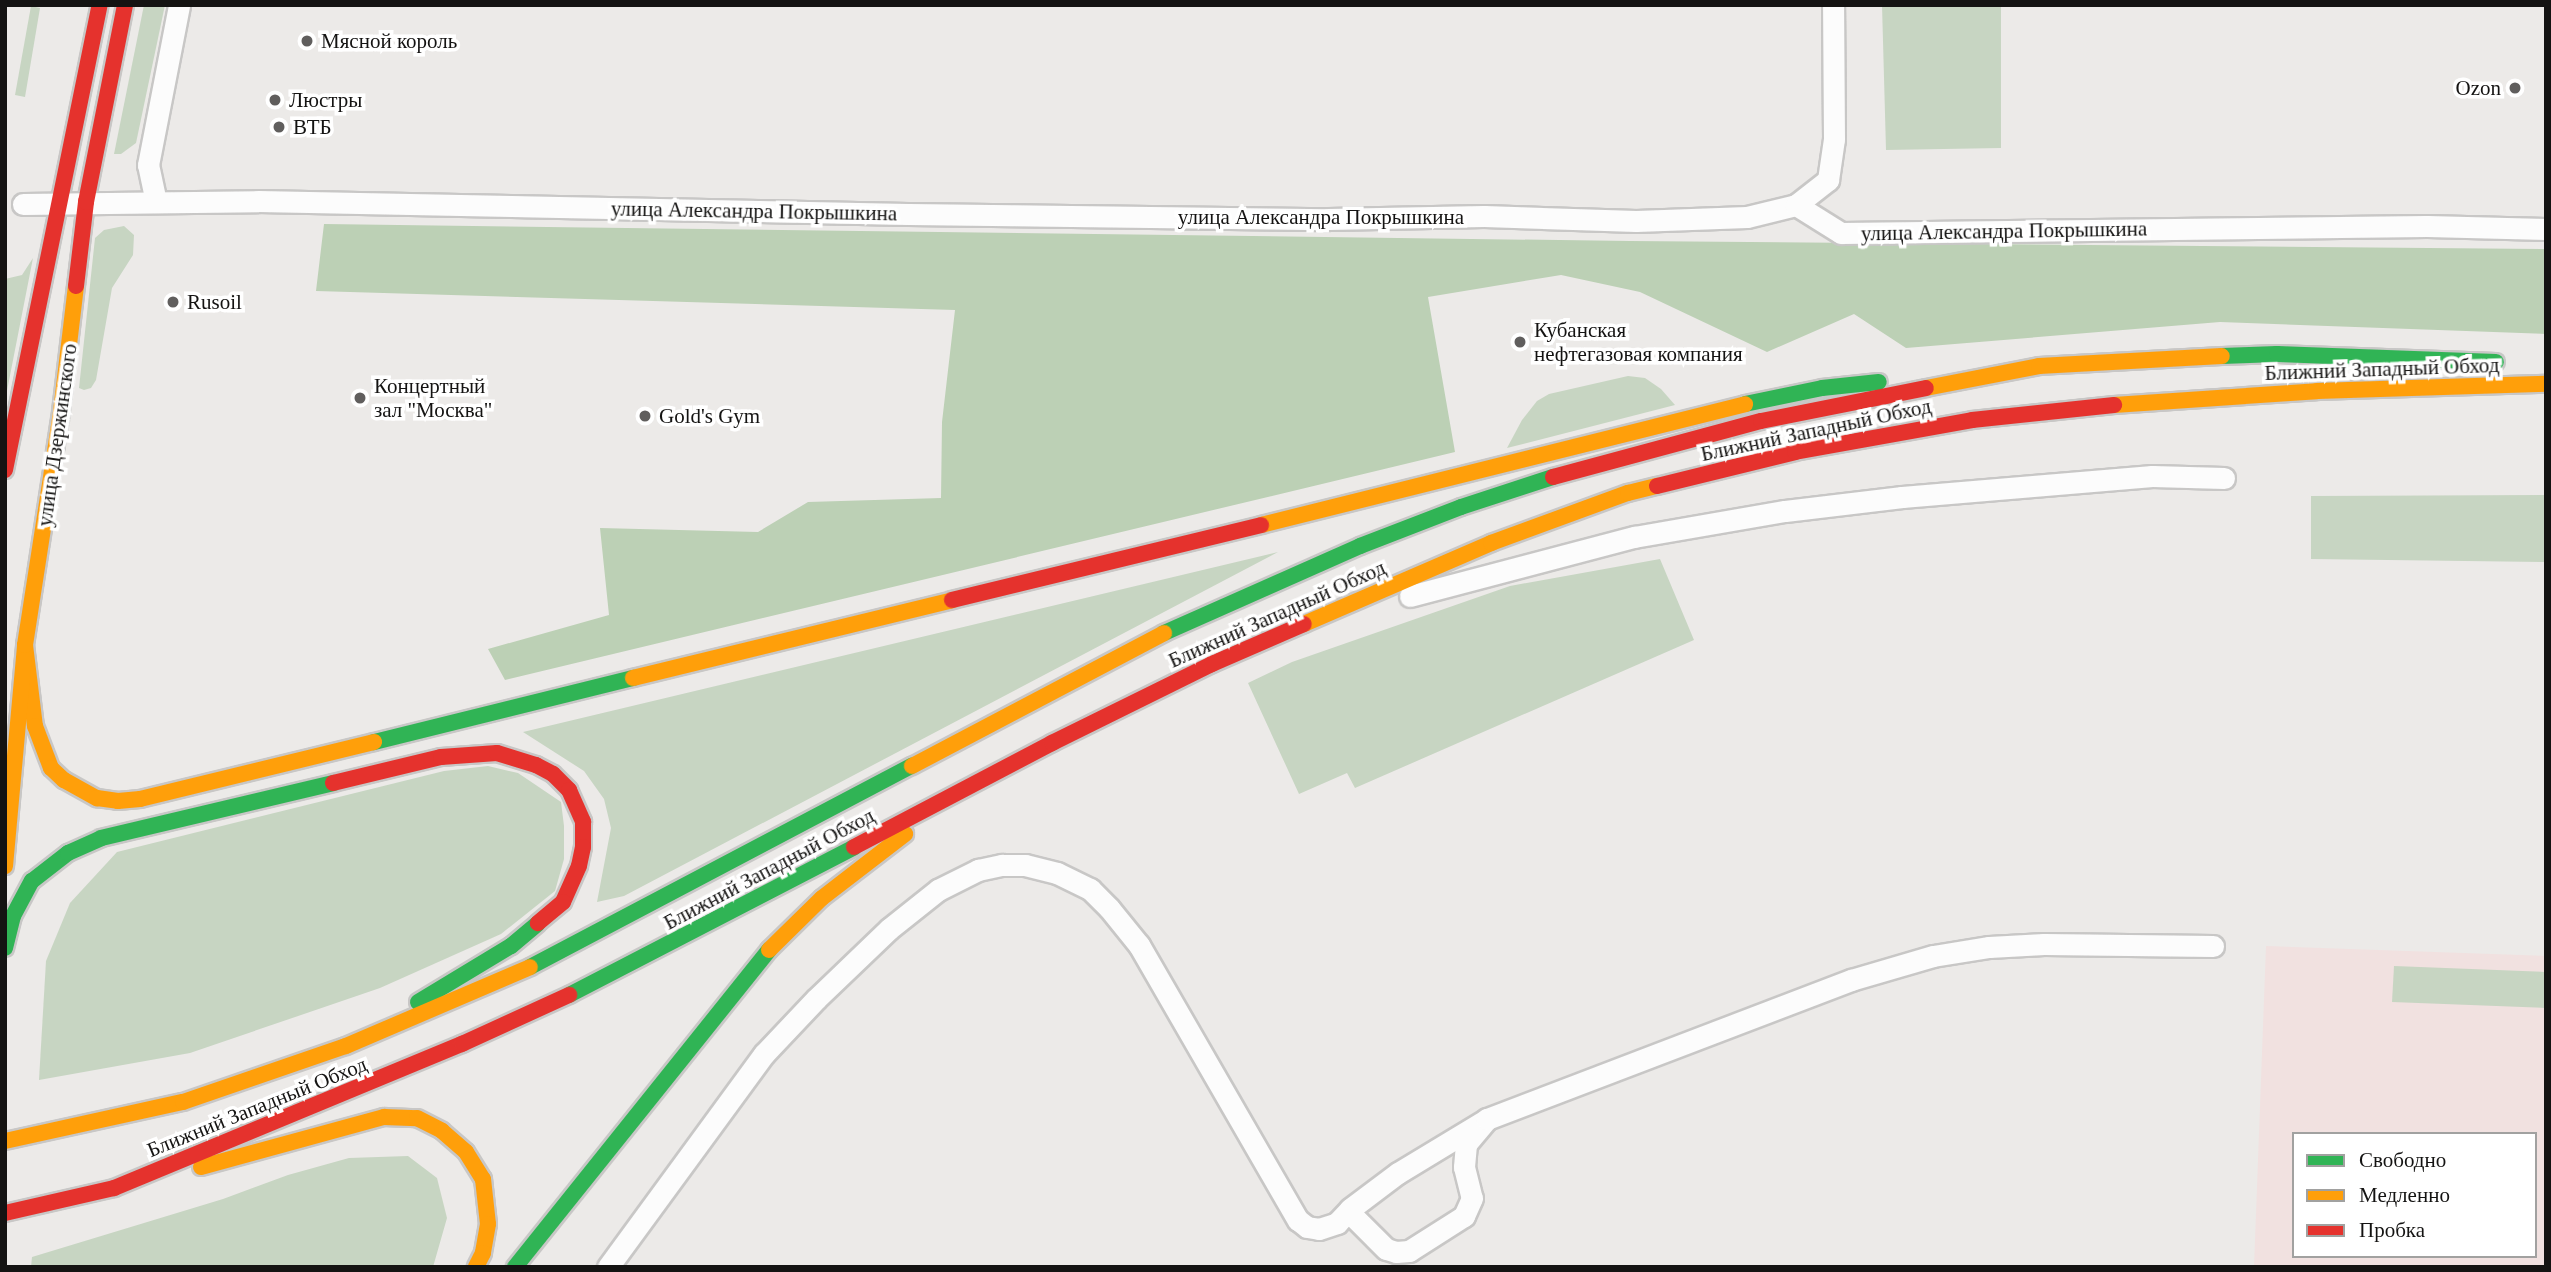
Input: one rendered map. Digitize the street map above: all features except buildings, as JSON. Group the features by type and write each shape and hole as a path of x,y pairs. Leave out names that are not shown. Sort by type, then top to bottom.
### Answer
{"main road":[{"name":"улица Дзержинского","path":"5,470 100,5"},
{"name":"улица Дзержинского","path":"5,866 25,645 60,420 86,202 125,5"},
{"name":"Ближний Западный Обход","path":"2039,366 2140,358 2277,354 2518,363"},
{"path":"25,645 35,726 51,768 80,790 97,797 118,802 140,799 1468,474 1707,412 1822,388 2039,366"},
{"path":"5,1141 183,1102 346,1046 519,973 1183,623 1360,547 1461,508 1561,475 1761,421 2039,366"},
{"name":"Ближний Западный Обход","path":"114,1188 366,1086 563,999 1076,731 1274,636 1491,543 1628,493 1795,452 1972,419 2163,400 2317,391 2546,384"},
{"path":"5,948 13,916 32,881 43,869 68,853 102,838 452,755 497,753 536,765 553,774 569,790 583,822 579,866 563,902 511,946 346,1046"},
{"path":"515,1267 773,945 822,898 971,787"},
{"path":"5,1213 68,1200 384,1117 416,1118 442,1131 466,1152 483,1179 488,1224 483,1253 476,1267"}],"street":[{"path":"156,202 148,165 179,5"},
{"path":"1796,205 1828,180 1834,139 1833,5"},
{"name":"улица Александра Покрышкина","path":"23,204 156,202 1328,219 1484,216 1636,221 1747,217 1796,205 1841,233 2427,226 2546,229"},
{"path":"1274,636 1436,588 1634,537 1785,512 1902,497 2138,477 2224,478"},
{"path":"608,1267 764,1054 816,999 889,929 938,890 978,870 1002,865 1025,865 1058,873 1090,889 1109,908 1139,945 1298,1220 1307,1227 1319,1229 1337,1223 1350,1209 1433,1150 1487,1119 1808,995 1933,956 1989,947 2044,944 2213,946"},
{"path":"1350,1209 1352,1215 1386,1249 1396,1252 1409,1251 1464,1216 1472,1198 1463,1157 1466,1144 1487,1119"}],"shaded area":[{"path":"2266,946 2546,956 2546,1267 2254,1267"}],"green space":[{"path":"144,5 165,5 136,143 121,154 114,154"},
{"path":"1882,5 2001,5 2001,148 1886,150"},
{"path":"31,6 40,8 25,97 15,95"},
{"path":"324,224 1630,241 2546,249 2546,334 2220,322 1906,348 1854,314 1767,352 1640,292 1561,275 1428,297 1455,452 505,680 488,649 609,615 600,528 758,532 808,502 941,498 942,422 955,310 316,291"},
{"path":"124,226 134,235 133,255 112,288 96,380 91,388 84,390 79,388 95,238 104,230"},
{"path":"33,258 5,401 5,279 22,275"},
{"path":"1628,376 1645,378 1661,389 1675,405 1507,448 1522,420 1537,401 1549,394"},
{"path":"2546,495 2546,562 2311,559 2311,496"},
{"path":"1278,552 624,896 597,902 611,828 604,799 584,771 523,732"},
{"path":"1660,559 1694,640 1355,788 1347,773 1299,794 1248,683 1292,662 1510,586"},
{"path":"488,766 518,773 561,802 564,826 564,859 555,891 501,934 380,988 190,1053 39,1080 46,961 70,903 117,852 444,771"},
{"path":"2394,966 2546,972 2546,1008 2392,1002"},
{"path":"408,1156 437,1178 447,1218 433,1267 31,1267 32,1257 223,1199 288,1175 349,1158"}],"traffic: fast":[{"path":"2222,356 2277,354 2496,362"},
{"path":"1745,404 1822,388 1879,382"},
{"path":"1164,633 1360,546 1461,507 1553,477"},
{"path":"374,742 633,678"},
{"path":"530,967 912,766"},
{"path":"5,948 13,916 32,881 68,853 101,838 333,783"},
{"path":"569,995 854,847"},
{"path":"418,1002 511,946 538,923"},
{"path":"515,1267 769,950"}],"traffic: slow":[{"path":"5,866 25,645 60,420 76,286"},
{"path":"1926,388 2039,366 2222,356"},
{"path":"2114,405 2317,391 2546,384"},
{"path":"1261,525 1745,404"},
{"path":"1304,624 1491,543 1628,493 1657,486"},
{"path":"633,678 952,600"},
{"path":"912,766 1164,633"},
{"path":"25,645 35,726 51,768 64,780 97,798 118,801 140,799 374,742"},
{"path":"769,950 822,898 905,834"},
{"path":"5,1141 183,1102 346,1046 530,967"},
{"path":"201,1167 384,1117 417,1118 442,1131 466,1152 483,1179 488,1224 483,1253 476,1267"}],"traffic: jam":[{"path":"5,470 100,5"},
{"path":"76,286 86,202 125,5"},
{"path":"1553,477 1761,421 1926,388"},
{"path":"1657,486 1795,452 1972,420 2114,405"},
{"path":"952,600 1261,525"},
{"path":"854,847 1052,743 1212,664 1304,624"},
{"path":"333,783 441,757 497,753 536,765 553,774 569,790 583,822 583,847 579,866 563,902 538,923"},
{"path":"5,1213 114,1188 462,1044 569,995"}],"place":[{"name":"Мясной король","path":"307,41"},
{"name":"Ozon","path":"2515,88"},
{"name":"Люстры","path":"275,100"},
{"name":"ВТБ","path":"279,127"},
{"name":"Rusoil","path":"173,302"},
{"name":"Кубанская нефтегазовая компания","path":"1520,342"},
{"name":"Концертный зал \"Москва\"","path":"360,398"},
{"name":"Gold's Gym","path":"645,416"}]}
